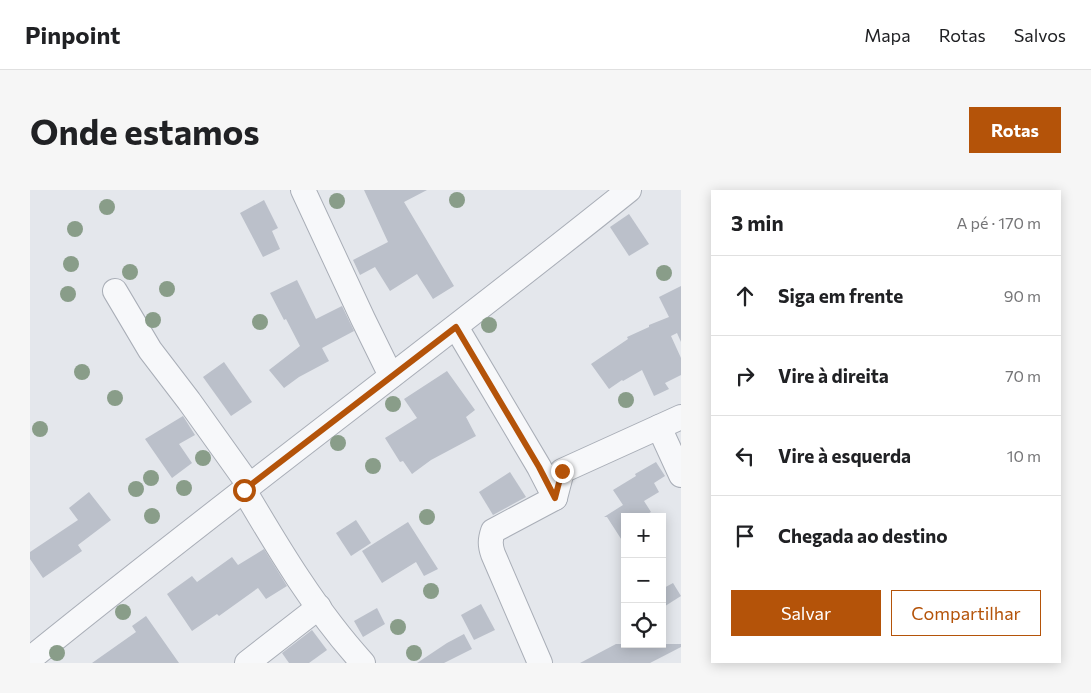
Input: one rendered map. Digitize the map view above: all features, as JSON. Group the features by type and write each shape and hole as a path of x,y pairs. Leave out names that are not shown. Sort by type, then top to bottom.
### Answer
{"street":[{"path":"303,190 391,376"},
{"path":"30,659 247,487 456,327 629,190"},
{"path":"114,290 150,350 189,401 247,487 260,517 319,607 342,640 363,663"},
{"path":"456,327 539,467 555,498"},
{"path":"540,663 493,554 490,545 493,531 555,498 562,471 681,417"},
{"path":"658,427 681,475"},
{"path":"247,663 319,607"}],"building":[{"path":"364,190 427,190 404,202 454,286 433,299 417,274 390,291 375,267 360,275 353,260 388,242"},
{"path":"264,200 278,228 272,231 280,249 263,257 240,213"},
{"path":"629,214 649,244 629,256 610,227"},
{"path":"297,280 316,319 342,306 354,331 322,348 329,361 299,377 284,388 269,370 300,346 270,293"},
{"path":"681,286 681,342 677,333 671,336 681,358 681,375 665,383 669,389 654,396 642,370 609,389 591,364 628,339 627,337 669,317 659,297"},
{"path":"224,362 252,402 231,416 203,377"},
{"path":"447,371 475,410 466,417 476,436 431,460 412,474 403,461 400,462 385,438 417,418 404,399"},
{"path":"183,416 195,435 179,444 192,463 172,478 145,439"},
{"path":"656,462 665,476 654,483 659,492 644,501 651,512 621,513 621,539 607,517 604,517 623,505 613,490 636,476 635,474"},
{"path":"510,472 526,497 493,515 479,492"},
{"path":"89,492 111,520 78,545 82,551 43,578 30,559 30,552 78,520 69,508"},
{"path":"356,520 371,543 351,556 336,533"},
{"path":"408,522 438,569 424,576 416,562 382,583 362,551"},
{"path":"264,549 287,586 266,599 258,588 219,616 217,614 192,631 167,594 192,576 197,582 232,557 238,565"},
{"path":"673,583 681,596 666,605 666,603 666,587"},
{"path":"481,604 495,630 474,640 461,615"},
{"path":"377,608 385,624 363,637 354,621"},
{"path":"146,616 179,663 92,663 136,632 132,626"},
{"path":"312,630 327,650 309,663 289,663 282,653"},
{"path":"464,634 472,649 444,663 417,663 447,643"},
{"path":"616,644 621,644 621,648 666,648 666,644 681,644 681,647 650,663 580,663"}],"route":[{"path":"244,490 456,327 539,467 555,498 562,471"}]}
